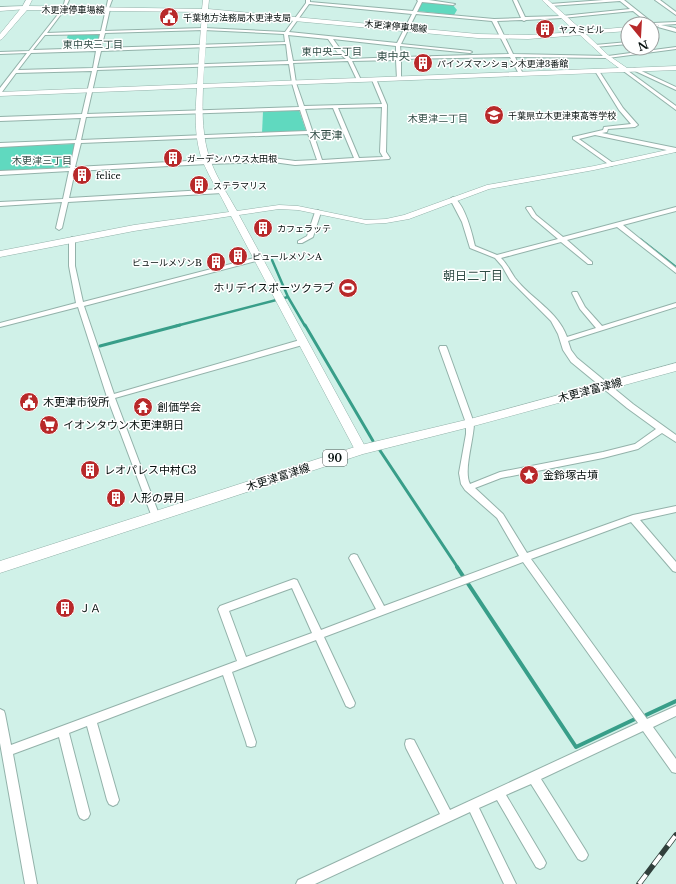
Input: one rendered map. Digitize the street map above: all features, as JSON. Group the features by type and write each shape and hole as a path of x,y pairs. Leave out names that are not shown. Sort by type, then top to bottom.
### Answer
{"main road":[{"path":"0,9 25,8"},
{"name":"木更津富津線","path":"0,567 361,450 470,424 676,367"}],"street":[{"path":"0,38 25,8 29,0"},
{"path":"0,92 64,8 67,0"},
{"path":"58,228 110,0"},
{"path":"206,0 200,65 199,112 201,137 207,162 361,450"},
{"path":"399,79 398,45 420,0 456,5 457,16"},
{"path":"515,0 524,20"},
{"path":"545,0 562,17 607,56 676,108"},
{"path":"550,5 621,0 642,16"},
{"path":"657,0 676,14"},
{"path":"320,162 294,83 286,33 308,1 494,20 524,20 635,10"},
{"name":"木更津停車場線","path":"25,8 205,10 297,17 478,36 528,37 620,29"},
{"path":"494,20 521,74"},
{"path":"660,24 676,23"},
{"path":"660,26 676,31"},
{"path":"44,34 204,28 286,33 475,52 487,56"},
{"path":"330,38 339,51 350,59 359,80"},
{"path":"0,53 288,43"},
{"path":"595,46 620,44"},
{"path":"660,50 676,48"},
{"path":"15,72 350,59 511,55 607,56 620,54"},
{"path":"0,92 294,83 676,68"},
{"path":"635,69 676,88"},
{"path":"597,71 621,109 635,125 606,128 605,131 575,138 611,164"},
{"path":"0,173 207,162 273,160 295,163 387,158 383,152 385,105 374,80"},
{"path":"0,119 385,105"},
{"path":"335,107 357,160"},
{"path":"0,145 310,132"},
{"path":"592,133 676,150"},
{"path":"0,254 72,239 279,207 298,208 353,220 378,222 406,217 453,198 486,187 611,164 676,150"},
{"path":"0,204 222,191"},
{"path":"453,198 463,213 469,229 472,247 497,257 505,265 512,279 554,320 565,340 567,350 574,360 630,406 676,439"},
{"path":"529,208 534,216 590,263"},
{"path":"497,257 676,209"},
{"path":"300,242 310,237 318,212"},
{"path":"618,224 676,272"},
{"path":"72,239 72,266 80,304 111,397 156,516"},
{"path":"0,325 258,258"},
{"path":"575,293 582,308 600,328"},
{"path":"565,340 676,305"},
{"path":"111,397 303,342"},
{"path":"443,348 470,424 470,434 463,473 465,484 500,516 525,557 676,768"},
{"path":"468,488 500,475 603,455 638,446 662,429"},
{"path":"8,751 525,557 633,518 676,509"},
{"path":"633,518 676,568"},
{"path":"354,558 382,611"},
{"path":"244,663 223,610 294,583 350,703"},
{"path":"226,669 251,742"},
{"path":"302,884 676,711"},
{"path":"0,714 8,751 31,884"},
{"path":"91,720 113,800"},
{"path":"63,730 84,814"},
{"path":"410,744 448,817"},
{"path":"534,777 582,855"},
{"path":"499,793 540,863"},
{"path":"472,806 510,884"}],"green space":[{"path":"422,1 452,4 457,10 454,15 417,11"},
{"path":"101,33 97,49 64,50 68,34"},
{"path":"299,110 306,131 262,133 263,112"},
{"path":"75,144 70,166 0,171 0,147"}],"waterway":[{"path":"640,239 676,267"},
{"path":"272,260 288,297"},
{"path":"176,326 288,297"},
{"path":"288,297 305,326"},
{"path":"100,346 180,325"},
{"path":"305,325 373,441"},
{"path":"379,449 458,568"},
{"path":"457,567 576,747 635,719"},
{"path":"646,715 676,701"}],"railway":[{"path":"639,884 676,835"}],"place":[{"name":"千葉地方法務局木更津支局","path":"169,17"},
{"name":"ヤスミビル","path":"545,29"},
{"name":"パインズマンション木更津3番館","path":"423,63"},
{"name":"千葉県立木更津東高等学校","path":"494,115"},
{"name":"ガーデンハウス太田根","path":"173,158"},
{"name":"felice","path":"82,175"},
{"name":"ステラマリス","path":"199,185"},
{"name":"カフェラッテ","path":"263,228"},
{"name":"ピュールメゾンA","path":"238,256"},
{"name":"ピュールメゾンB","path":"216,262"},
{"name":"ホリデイスポーツクラブ","path":"348,288"},
{"name":"木更津市役所","path":"29,402"},
{"name":"創価学会","path":"143,407"},
{"name":"イオンタウン木更津朝日","path":"49,425"},
{"name":"レオパレス中村C3","path":"90,470"},
{"name":"金鈴塚古墳","path":"529,475"},
{"name":"人形の昇月","path":"116,498"},
{"name":"ＪＡ","path":"65,608"}],"district":[{"name":"東中央三丁目","path":"93,44"},
{"name":"東中央二丁目","path":"332,51"},
{"name":"東中央","path":"393,56"},
{"name":"木更津二丁目","path":"438,118"},
{"name":"木更津","path":"326,135"},
{"name":"木更津三丁目","path":"42,160"},
{"name":"朝日二丁目","path":"473,275"}]}
